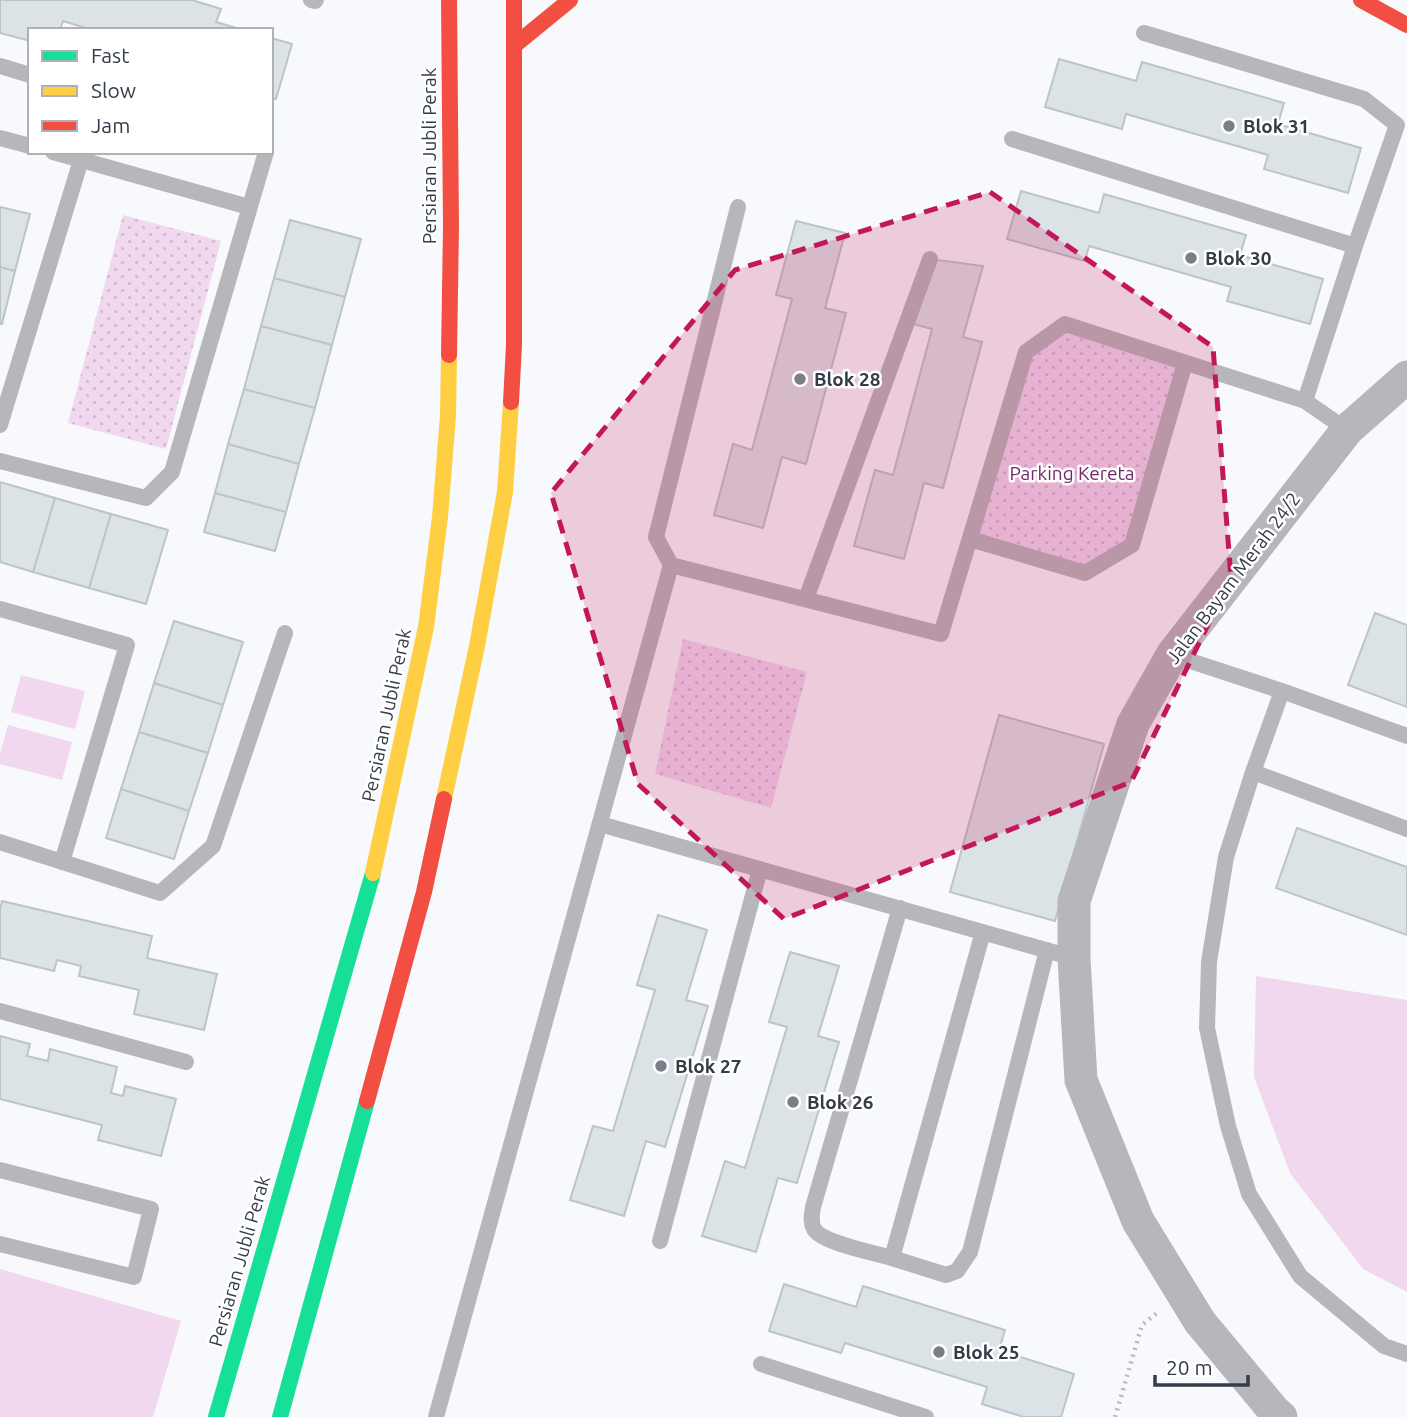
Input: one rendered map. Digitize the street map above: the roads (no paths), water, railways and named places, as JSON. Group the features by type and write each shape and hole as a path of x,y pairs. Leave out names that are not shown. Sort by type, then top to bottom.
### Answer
{"main road":[{"name":"Persiaran Jubli Perak","path":"216,1417 377,858 426,627 440,517 447,415 451,226 450,0"},
{"path":"280,1417 424,892 477,646 505,492 514,345 514,0"},
{"path":"515,45 570,0"},
{"path":"1361,0 1407,24"}],"street":[{"name":"Jalan Bayam Merah 24/2","path":"1281,1417 1200,1322 1139,1221 1082,1080 1060,954 1074,901 1133,724 1172,655 1347,430 1407,377"}],"lane":[{"path":"1144,33 1364,99 1397,125 1305,401"},
{"path":"0,66 28,74"},
{"path":"0,138 28,145"},
{"path":"1012,139 1356,246"},
{"path":"59,154 249,207"},
{"path":"0,461 146,498 172,472 265,154"},
{"path":"0,425 81,160"},
{"path":"436,1417 671,565 656,537 738,207"},
{"path":"806,599 930,259"},
{"path":"671,565 941,634 1026,352 1065,324 1305,401 1347,430"},
{"path":"970,539 1085,573 1132,545 1185,363"},
{"path":"0,609 127,645 62,862"},
{"path":"0,842 159,893 213,846 285,633"},
{"path":"1172,655 1407,736"},
{"path":"1282,691 1226,857 1209,962 1207,1028 1228,1126 1249,1194 1300,1276 1384,1346 1407,1354"},
{"path":"1253,772 1407,829"},
{"path":"600,824 900,908 1060,954 970,1252 957,1271 946,1275 823,1238 815,1230 811,1220 900,908"},
{"path":"660,1241 760,869"},
{"path":"892,1258 983,932"},
{"path":"0,1011 186,1062"},
{"path":"0,1170 151,1209 134,1277 0,1244"},
{"path":"761,1364 926,1417"}],"place":[{"name":"Blok 31","path":"1229,126"},
{"name":"Blok 30","path":"1191,258"},
{"name":"Blok 28","path":"800,379"},
{"name":"Blok 27","path":"661,1066"},
{"name":"Blok 26","path":"793,1102"},
{"name":"Blok 25","path":"939,1352"}],"park label":[{"name":"Parking Kereta","path":"1072,473"}]}
